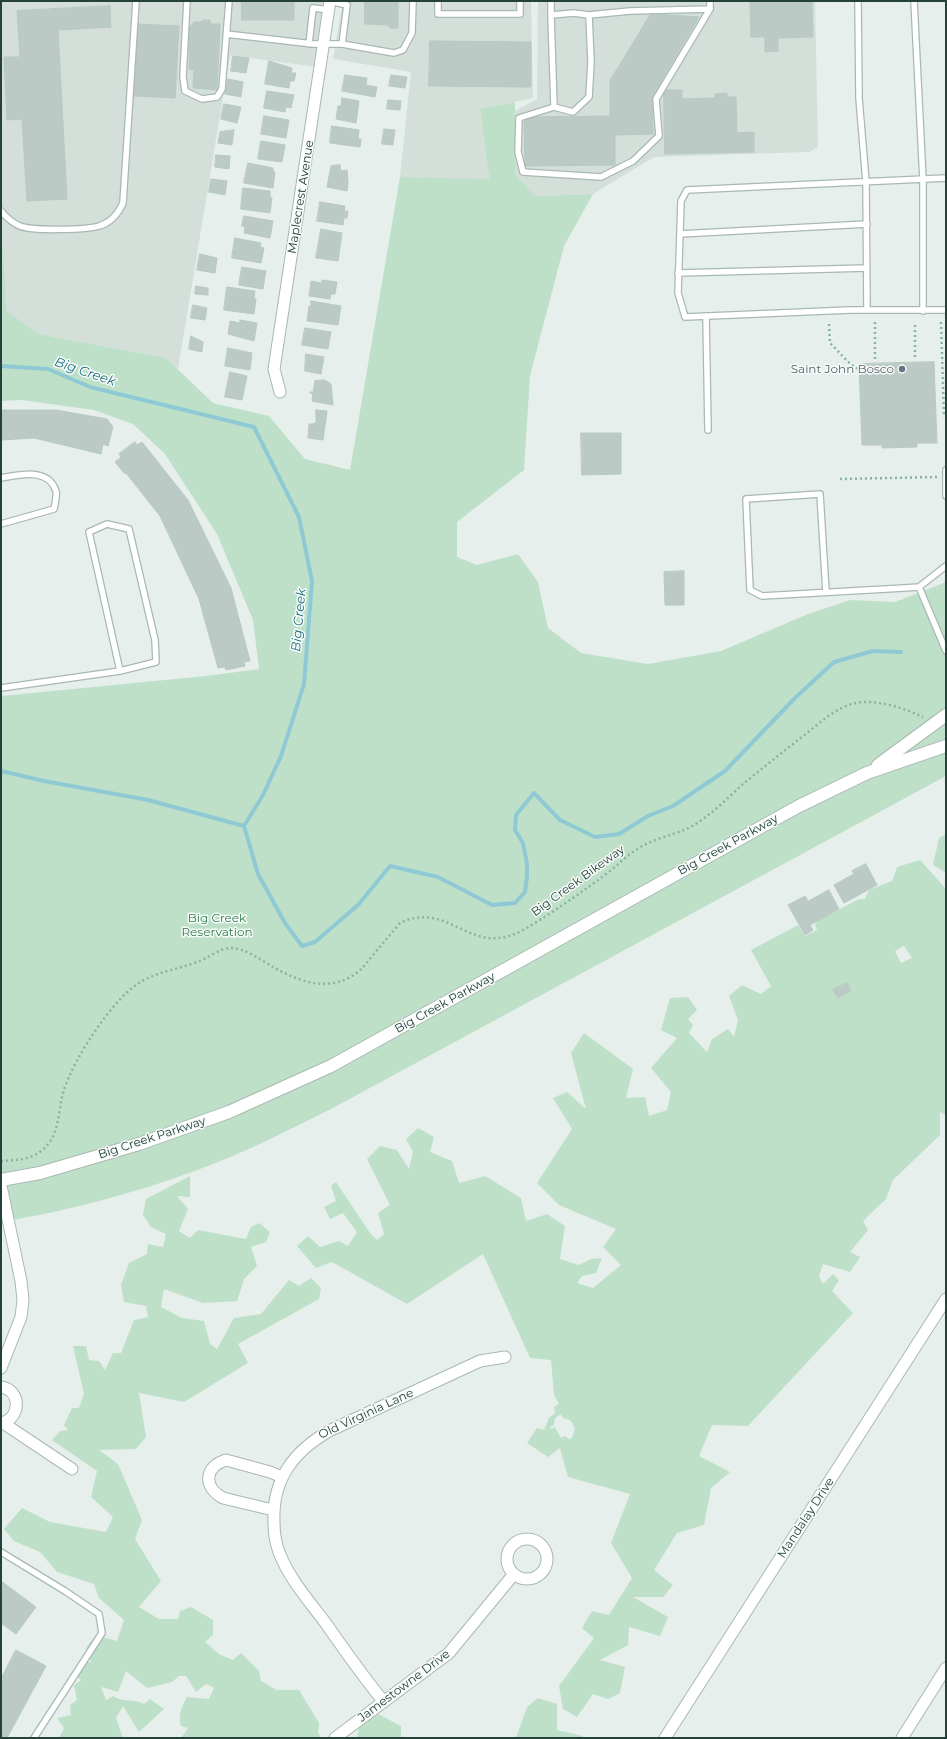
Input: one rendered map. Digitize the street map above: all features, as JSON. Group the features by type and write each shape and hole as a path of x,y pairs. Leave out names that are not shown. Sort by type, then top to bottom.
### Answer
{"street":[{"name":"Maplecrest Avenue","path":"280,392 274,368 330,4"},
{"name":"Big Creek Parkway","path":"867,773 946,715"},
{"name":"Big Creek Parkway","path":"1,1180 40,1173 139,1144 229,1112 331,1066 799,806 867,773 946,746"},
{"path":"1,1186 21,1281 23,1300 21,1317 1,1368"},
{"name":"Mandalay Drive","path":"665,1738 946,1299"},
{"name":"Old Virginia Lane","path":"383,1701 292,1577 278,1550 275,1535 274,1510 275,1497 282,1477 291,1462 302,1449 314,1439 480,1362 505,1357"},
{"path":"1,1387 10,1390 14,1395 17,1406 13,1417 2,1423 72,1469"},
{"path":"274,1510 222,1498 211,1489 209,1475 212,1467 226,1460 270,1472 282,1477"},
{"name":"Jamestowne Drive","path":"335,1738 449,1653 514,1574"},
{"path":"902,1738 946,1668"}],"lane":[{"path":"1,211 7,218 20,226 35,229 99,226 110,220 120,210 123,203 136,1"},
{"path":"187,1 183,77 185,91 202,99 217,97 222,90 229,1"},
{"path":"226,34 309,44 342,44 394,53 403,50 412,34 413,1"},
{"path":"438,1 438,14 520,14 520,1"},
{"path":"551,1 554,107"},
{"path":"589,15 591,62 589,97 573,112 554,107 519,118 518,152 523,172 601,177 633,161 659,136 656,98 710,9 710,1"},
{"path":"858,1 859,98 866,182 867,310"},
{"path":"914,1 923,180 923,311"},
{"path":"309,44 314,8 330,4 347,5 342,44"},
{"path":"551,15 574,13 589,15 630,11 710,9"},
{"path":"946,178 687,190 681,201 678,273 678,293 685,317 867,310 946,310"},
{"path":"680,234 867,224"},
{"path":"678,273 867,268"},
{"path":"706,316 708,430"},
{"path":"946,470 946,496"},
{"path":"1,478 28,473 38,474 50,481 56,492 54,510 1,524"},
{"path":"826,592 820,494 746,498 750,590 762,596 826,592 920,586 946,566"},
{"path":"1,688 120,671 156,662 155,640 129,529 107,524 89,532 120,671"},
{"path":"920,586 946,651"},
{"path":"1,1552 65,1590 99,1614 102,1633 34,1738"}],"path":[{"path":"875,359 876,322"},
{"path":"915,322 915,357"},
{"path":"942,322 944,416 946,416"},
{"path":"829,324 830,343 845,357 852,367 860,370"},
{"path":"840,479 946,477"},
{"name":"Big Creek Bikeway","path":"1,1161 30,1157 42,1151 53,1136 59,1121 65,1086 70,1073 86,1044 109,1013 129,991 143,980 184,967 220,951 232,948 260,959 289,976 312,984 332,985 347,980 360,971 400,923 409,919 422,917 438,919 481,936 499,938 513,934 531,926 577,896 646,843 693,825 710,814 767,764 823,720 842,708 855,703 868,702 885,704 914,712 930,720"}],"shaded area":[{"path":"1,1 326,1 316,67 230,55 178,369 166,358 39,334 7,311 3,248 1,243"},
{"path":"343,1 531,1 533,98 480,109 489,180 400,177 411,72 333,59"},
{"path":"538,1 815,1 818,147 809,152 654,157 593,194 535,196 515,174 513,112 537,99"}],"green space":[{"name":"Big Creek Reservation","path":"515,102 515,174 535,196 593,194 564,246 530,376 524,470 457,522 457,557 477,565 518,554 538,582 548,628 581,653 648,664 721,651 808,614 850,600 895,602 946,582 946,776 331,1109 264,1142 213,1164 147,1187 50,1213 1,1222 1,696 206,676 259,669 253,620 217,534 165,454 133,424 94,410 21,400 1,401 1,243 3,248 7,311 39,334 166,358 213,403 269,416 305,459 350,470 400,177 489,179 480,109"},
{"path":"946,834 946,873 933,865 939,838"},
{"path":"920,860 946,889 946,1115 940,1112 940,1135 893,1180 886,1199 863,1221 868,1230 850,1252 860,1257 850,1272 823,1264 819,1276 823,1284 833,1274 839,1280 832,1291 853,1313 748,1426 712,1425 699,1456 730,1472 711,1488 704,1525 677,1533 654,1570 673,1585 663,1597 633,1597 668,1617 660,1636 629,1627 628,1645 600,1660 625,1667 620,1693 608,1699 593,1694 577,1717 563,1709 559,1686 594,1638 582,1628 592,1611 609,1615 632,1578 611,1543 630,1494 568,1477 560,1448 548,1457 527,1443 537,1428 544,1430 549,1418 555,1413 554,1407 559,1404 554,1395 551,1360 530,1358 483,1254 407,1304 332,1262 316,1268 297,1246 308,1236 320,1247 339,1241 348,1246 357,1232 343,1213 330,1219 324,1207 336,1201 331,1186 336,1182 370,1233 377,1240 384,1234 378,1213 390,1205 367,1159 380,1146 397,1150 409,1169 413,1152 406,1139 418,1128 434,1137 430,1152 452,1161 459,1183 485,1176 521,1198 526,1221 547,1214 565,1226 560,1259 579,1265 591,1259 602,1258 596,1273 582,1276 577,1283 593,1288 621,1265 603,1247 616,1229 559,1205 537,1183 572,1129 553,1098 567,1092 586,1109 571,1053 584,1033 633,1069 626,1098 645,1097 649,1116 667,1110 671,1092 651,1068 677,1038 661,1030 670,998 688,997 697,1010 688,1019 693,1025 689,1033 707,1052 712,1039 728,1029 734,1037 738,1020 729,996 742,985 761,994 771,986 751,950 798,925 805,936 817,930 815,925 817,921 859,899 865,899 869,890 892,881 897,867","holes":["904,946 912,958 901,963 895,951","847,983 851,991 838,998 834,991","561,1414 563,1418 570,1420 575,1428 572,1438 569,1439 565,1436 561,1438 555,1427 551,1429 550,1427 554,1425 555,1418"]},
{"path":"190,1176 190,1197 177,1196 188,1209 179,1231 190,1238 198,1230 246,1239 251,1227 259,1223 270,1232 266,1242 251,1247 257,1266 244,1279 237,1301 203,1303 164,1289 161,1307 182,1318 204,1321 210,1344 217,1349 234,1318 261,1314 289,1280 299,1286 311,1278 321,1288 319,1299 238,1344 248,1363 184,1402 139,1393 146,1437 136,1449 99,1450 118,1464 142,1520 135,1539 161,1581 139,1607 159,1619 178,1619 180,1611 191,1607 213,1620 213,1635 205,1642 219,1654 233,1660 241,1653 259,1671 261,1681 277,1690 299,1690 319,1723 318,1732 321,1738 181,1738 188,1728 181,1726 180,1718 182,1708 187,1697 209,1699 214,1688 206,1684 196,1692 186,1676 179,1676 172,1682 147,1688 126,1671 118,1692 101,1687 106,1700 113,1696 144,1704 150,1699 164,1709 139,1732 123,1706 116,1718 123,1738 59,1738 64,1728 57,1718 71,1715 70,1705 77,1700 74,1685 81,1680 77,1677 84,1662 91,1662 86,1648 96,1635 117,1641 124,1620 99,1598 94,1584 57,1572 40,1552 14,1541 4,1529 22,1508 50,1522 106,1532 113,1517 91,1497 97,1471 52,1440 60,1431 68,1430 64,1425 72,1408 79,1408 84,1394 73,1346 86,1346 89,1360 99,1361 105,1370 113,1353 121,1353 134,1320 148,1317 146,1306 124,1302 121,1285 129,1263 147,1254 148,1244 163,1247 166,1234 151,1227 143,1215 146,1199"},
{"path":"538,1698 557,1704 557,1730 583,1736 582,1738 516,1738 527,1707"},
{"path":"378,1714 401,1726 401,1738 357,1738 359,1727"}],"building":[{"path":"242,1 294,1 294,20 242,20"},
{"path":"365,1 398,1 398,28 390,28 388,25 365,24"},
{"path":"812,1 813,37 778,38 778,51 765,52 765,37 751,37 750,2"},
{"path":"110,6 111,27 58,30 67,199 27,201 22,119 7,120 4,57 20,57 17,11"},
{"path":"651,14 699,17 652,97 653,134 615,135 615,165 525,166 524,117 610,116 610,81"},
{"path":"203,20 210,20 211,24 220,24 217,90 193,88 194,70 189,69 190,27 194,22 201,22"},
{"path":"138,24 179,26 175,98 134,96"},
{"path":"430,41 531,42 531,87 429,86"},
{"path":"233,56 249,58 246,73 231,71"},
{"path":"269,61 292,68 291,73 296,73 294,81 290,81 289,88 265,84"},
{"path":"345,75 367,78 366,85 377,87 375,97 342,91"},
{"path":"391,75 407,77 405,88 389,86"},
{"path":"228,79 243,82 241,97 225,94"},
{"path":"664,90 682,90 682,99 715,98 715,94 727,93 727,97 736,97 737,133 754,132 754,152 665,154"},
{"path":"267,91 294,95 291,108 286,107 285,112 264,108"},
{"path":"342,98 359,101 356,123 336,119 338,106 341,106"},
{"path":"388,100 401,101 400,110 387,109"},
{"path":"224,104 241,107 237,123 221,119"},
{"path":"264,116 289,120 286,138 261,134"},
{"path":"332,126 359,130 358,139 361,139 360,147 330,143"},
{"path":"384,129 395,130 393,145 382,144"},
{"path":"234,130 232,145 218,143 220,132"},
{"path":"261,141 285,145 282,162 258,159"},
{"path":"216,155 230,156 229,169 215,167"},
{"path":"248,163 273,168 273,171 275,172 273,188 244,183"},
{"path":"340,165 341,171 347,170 347,191 327,187 331,166"},
{"path":"211,179 227,181 225,195 209,192"},
{"path":"243,188 270,191 270,197 272,198 270,213 241,209"},
{"path":"320,202 345,206 344,211 348,211 347,218 344,218 343,225 317,221"},
{"path":"244,216 273,221 270,238 244,233 245,227 242,226"},
{"path":"321,229 342,233 338,261 316,258"},
{"path":"235,238 261,243 260,247 264,248 261,263 232,258"},
{"path":"200,254 217,258 215,273 197,270"},
{"path":"242,267 266,271 263,289 239,285"},
{"path":"322,280 337,282 335,294 331,294 330,299 309,296 311,281 322,283"},
{"path":"196,286 208,288 208,295 195,294"},
{"path":"227,287 255,291 254,298 256,299 254,314 224,310"},
{"path":"311,301 341,306 338,325 307,321"},
{"path":"193,305 207,308 205,320 191,318"},
{"path":"240,320 257,323 254,341 228,334 230,321 240,323"},
{"path":"305,328 331,332 328,349 302,345"},
{"path":"191,336 203,342 202,352 189,349"},
{"path":"228,348 252,353 250,370 225,366"},
{"path":"306,354 324,357 321,374 305,371"},
{"path":"934,362 937,443 917,443 917,447 882,448 882,445 862,445 859,364"},
{"path":"230,372 247,376 242,400 225,397"},
{"path":"325,380 331,384 333,405 312,401 313,394 310,392 313,392 315,381"},
{"path":"1,410 56,410 107,419 113,427 108,446 103,444 101,454 34,438 1,440"},
{"path":"316,410 327,411 323,440 308,438 309,424 316,422"},
{"path":"581,433 621,433 621,474 582,475"},
{"path":"135,442 137,445 142,442 188,500 231,588 250,661 244,662 245,666 226,670 225,667 218,668 199,599 160,516 126,473 125,474 115,462 121,457 119,454"},
{"path":"684,571 684,605 665,605 664,572"},
{"path":"866,864 877,885 844,903 834,885 854,874 852,871"},
{"path":"829,890 839,909 810,925 813,930 805,935 788,905 805,896 808,901"},
{"path":"847,983 851,991 838,998 833,990"},
{"path":"1,1581 36,1607 16,1634 1,1623"},
{"path":"16,1650 46,1666 7,1738 1,1738 1,1679"}],"waterway":[{"name":"Big Creek","path":"1,366 48,369 90,387 254,427 299,517 312,581 304,684 281,756 263,795 244,826 148,800 44,781 1,771"},
{"path":"244,826 258,874 285,923 302,946 315,942 358,905 390,866 438,877 492,905 515,903 525,892 527,876 527,864 523,843 515,830 516,815 534,793 560,820 595,837 619,834 648,816 673,806 725,771 795,698 834,662 873,651 901,652"}],"place":[{"name":"Saint John Bosco","path":"902,369"}]}
